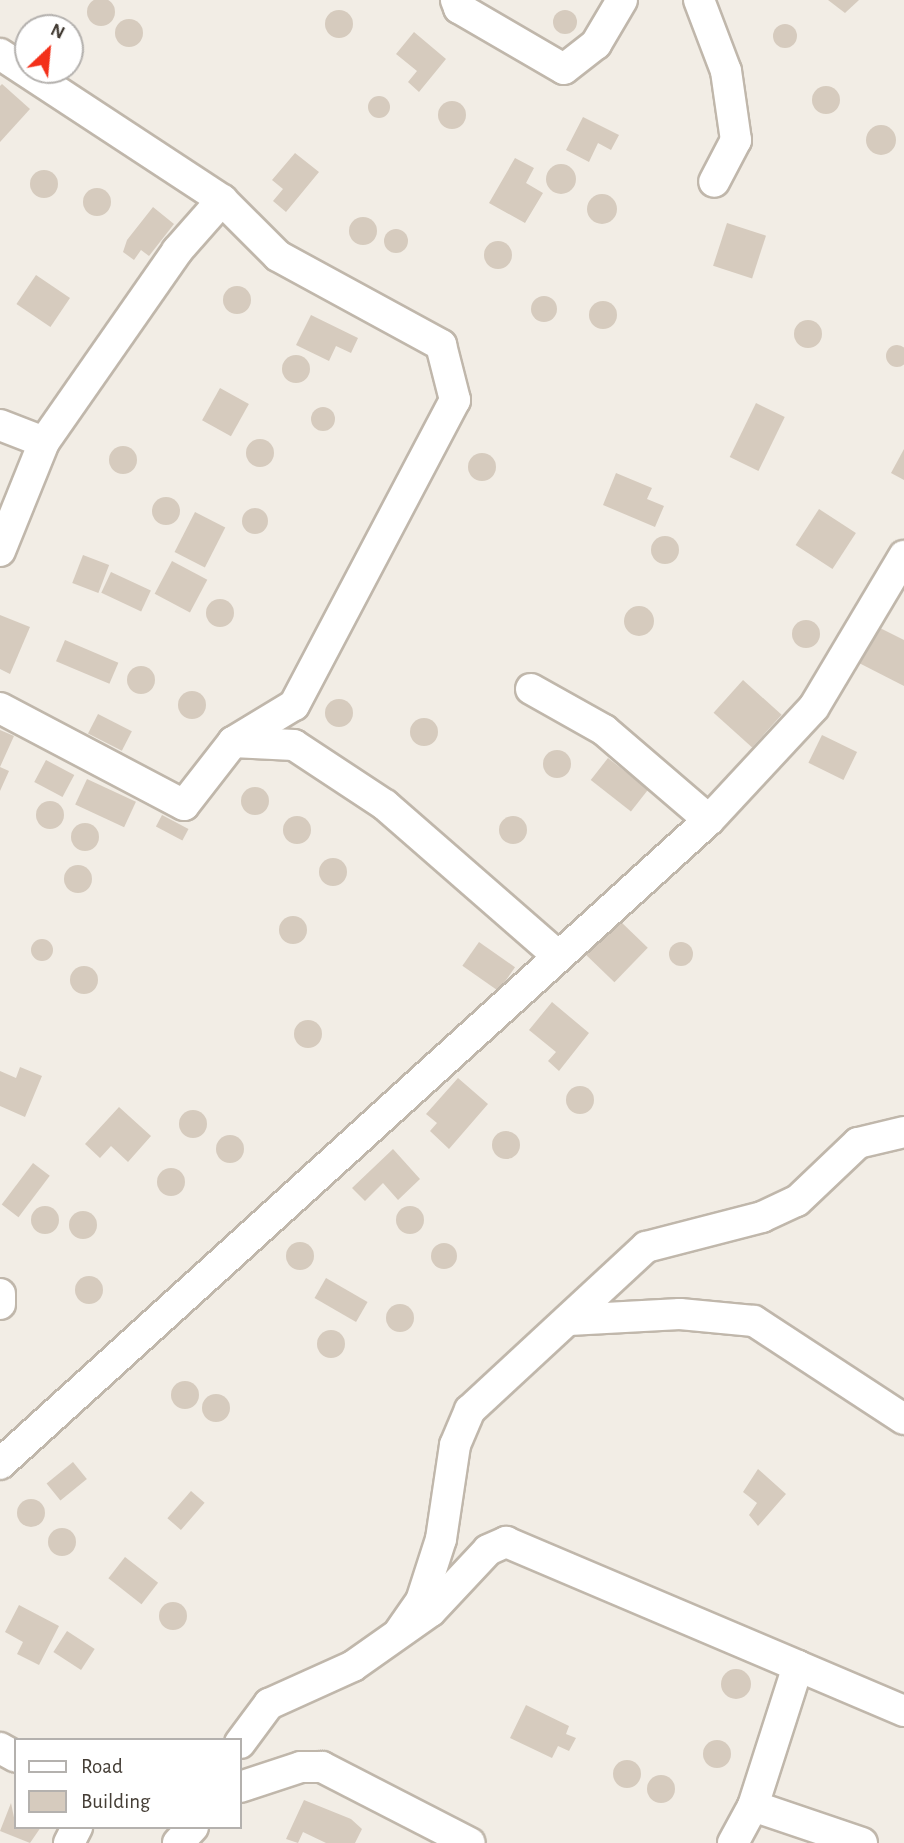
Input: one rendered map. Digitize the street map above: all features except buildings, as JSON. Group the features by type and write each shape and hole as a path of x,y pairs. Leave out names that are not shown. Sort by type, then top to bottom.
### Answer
{"street":[{"path":"456,0 459,8 564,69 596,44 622,0"},
{"path":"699,0 726,71 736,140 714,182"},
{"path":"0,54 222,200 278,256 441,345 455,400 294,705 233,742 184,804 0,708"},
{"path":"0,551 44,442 177,251 222,200"},
{"path":"0,425 44,442"},
{"path":"0,1464 556,954 709,820 814,707 904,556"},
{"path":"531,689 604,730 709,820"},
{"path":"233,742 294,745 362,790 556,954"},
{"path":"400,1631 421,1601 437,1552 455,1446 470,1410 646,1247 762,1217 797,1201 858,1143 904,1132"},
{"path":"0,1294 0,1304"},
{"path":"569,1320 680,1314 754,1321 904,1419"},
{"path":"242,1740 270,1704 353,1667 431,1611 488,1550 506,1542 904,1711"},
{"path":"733,1843 753,1806 798,1666"},
{"path":"242,1786 301,1767 322,1767 470,1843"},
{"path":"753,1806 862,1843"},
{"path":"178,1843 190,1829"}]}
